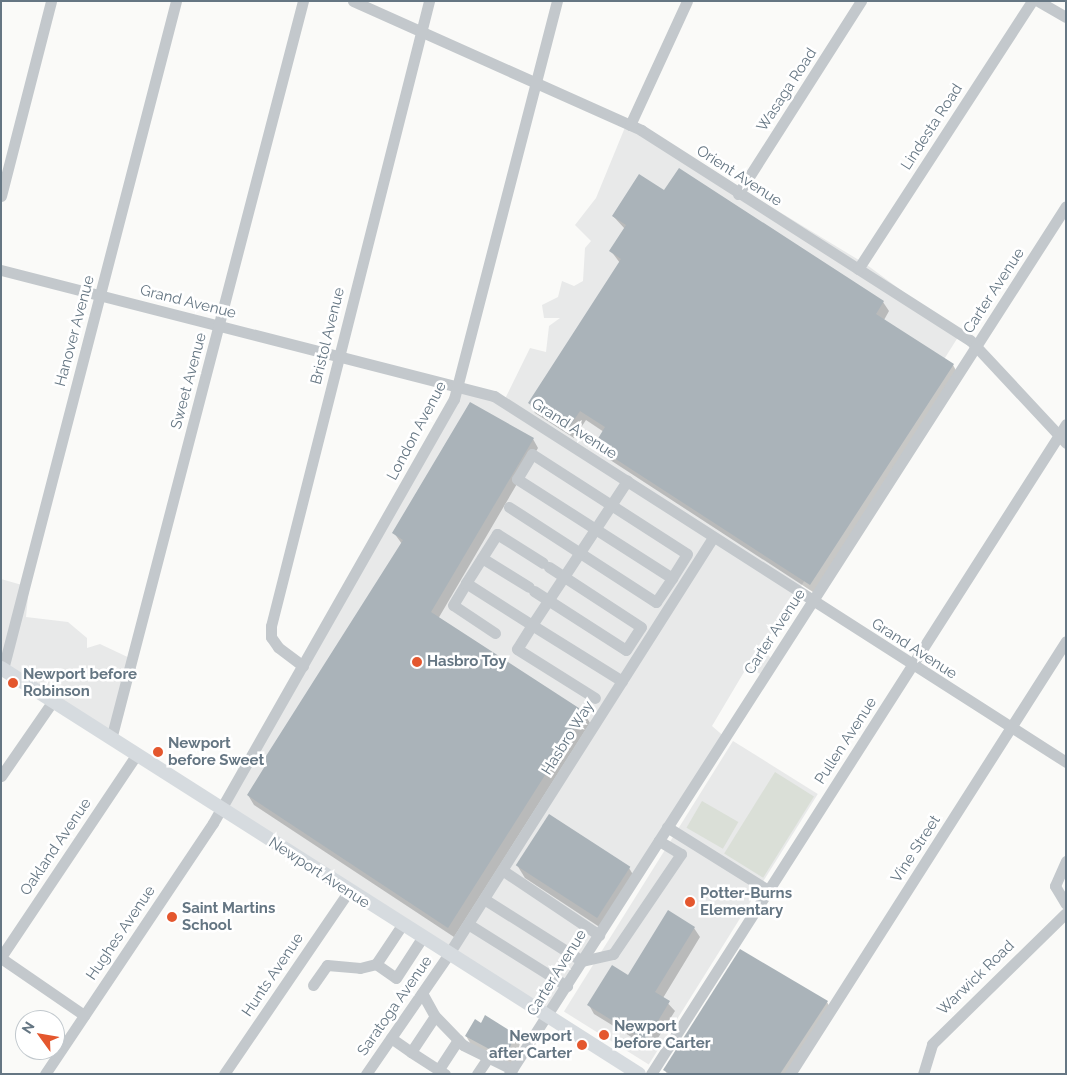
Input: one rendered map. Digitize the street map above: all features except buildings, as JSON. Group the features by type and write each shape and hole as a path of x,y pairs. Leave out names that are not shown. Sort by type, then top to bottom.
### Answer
{"main road":[{"name":"Newport Avenue","path":"2,668 348,892 638,1074"}],"street":[{"path":"1,196 51,1"},
{"name":"Hanover Avenue","path":"2,668 176,1"},
{"name":"Sweet Avenue","path":"111,739 303,1"},
{"name":"Orient Avenue","path":"353,1 630,125 976,346 1062,439"},
{"name":"Bristol Avenue","path":"303,666 278,647 271,626 429,1"},
{"name":"London Avenue","path":"219,808 303,666 458,387 558,1"},
{"path":"630,125 687,1"},
{"name":"Wasaga Road","path":"738,194 861,1"},
{"name":"Lindesta Road","path":"858,269 1032,1"},
{"path":"1038,1 1066,17"},
{"name":"Carter Avenue","path":"510,1071 548,1018 582,961 1066,206"},
{"name":"Grand Avenue","path":"1,270 494,396 912,666 1066,762"},
{"name":"Pullen Avenue","path":"651,1074 912,666 1062,439 1066,424"},
{"path":"509,507 656,602 672,578 687,554 532,454 517,478 672,578"},
{"path":"595,698 518,648 579,552 627,482"},
{"path":"482,558 626,650 640,627 497,534 452,605 495,633"},
{"name":"Hasbro Way","path":"448,955 713,538"},
{"path":"466,583 622,682"},
{"name":"Vine Street","path":"790,1074 1066,641"},
{"path":"1,776 52,701"},
{"name":"Oakland Avenue","path":"1,957 136,755"},
{"name":"Hughes Avenue","path":"45,1074 219,808"},
{"path":"668,827 768,890"},
{"path":"484,899 582,961 618,950 681,854 659,841"},
{"path":"1066,861 1055,886 1066,904"},
{"path":"502,870 599,935"},
{"name":"Hunts Avenue","path":"224,1074 348,892"},
{"name":"Warwick Road","path":"923,1074 932,1044 943,1031 1066,913"},
{"path":"468,924 567,986"},
{"path":"313,985 327,965 360,968 376,964 402,926"},
{"path":"376,964 396,978 422,938"},
{"name":"Saratoga Avenue","path":"366,1074 448,955"},
{"path":"1,957 84,1015"},
{"path":"422,993 435,1016 458,1040 510,1071"},
{"path":"411,1052 435,1016"},
{"path":"391,1038 442,1072 458,1040"},
{"path":"477,1074 487,1059"}],"shaded area":[{"path":"628,120 867,265 960,334 762,648 776,664 766,677 747,667 712,726 727,739 549,1017 226,809 461,389 504,401 530,348 546,352 549,326 560,318 544,318 542,305 558,297 562,281 574,286 583,281 585,248 591,241 575,225 596,198"},
{"path":"1,579 29,587 26,617 68,622 87,638 87,648 100,644 136,661 123,716 110,737 1,667"},
{"name":"Potter-Burns Elementary","path":"733,741 818,794 649,1065 564,1012"},
{"path":"775,772 814,796 763,878 724,853"},
{"path":"702,801 738,822 723,849 686,828"}],"place":[{"name":"Hasbro Toy","path":"417,662"},
{"name":"Newport before Robinson","path":"13,683"},
{"name":"Newport before Sweet","path":"158,752"},
{"name":"Potter-Burns Elementary","path":"690,902"},
{"name":"Saint Martins School","path":"172,917"},
{"name":"Newport before Carter","path":"604,1035"},
{"name":"Newport after Carter","path":"582,1045"}]}
